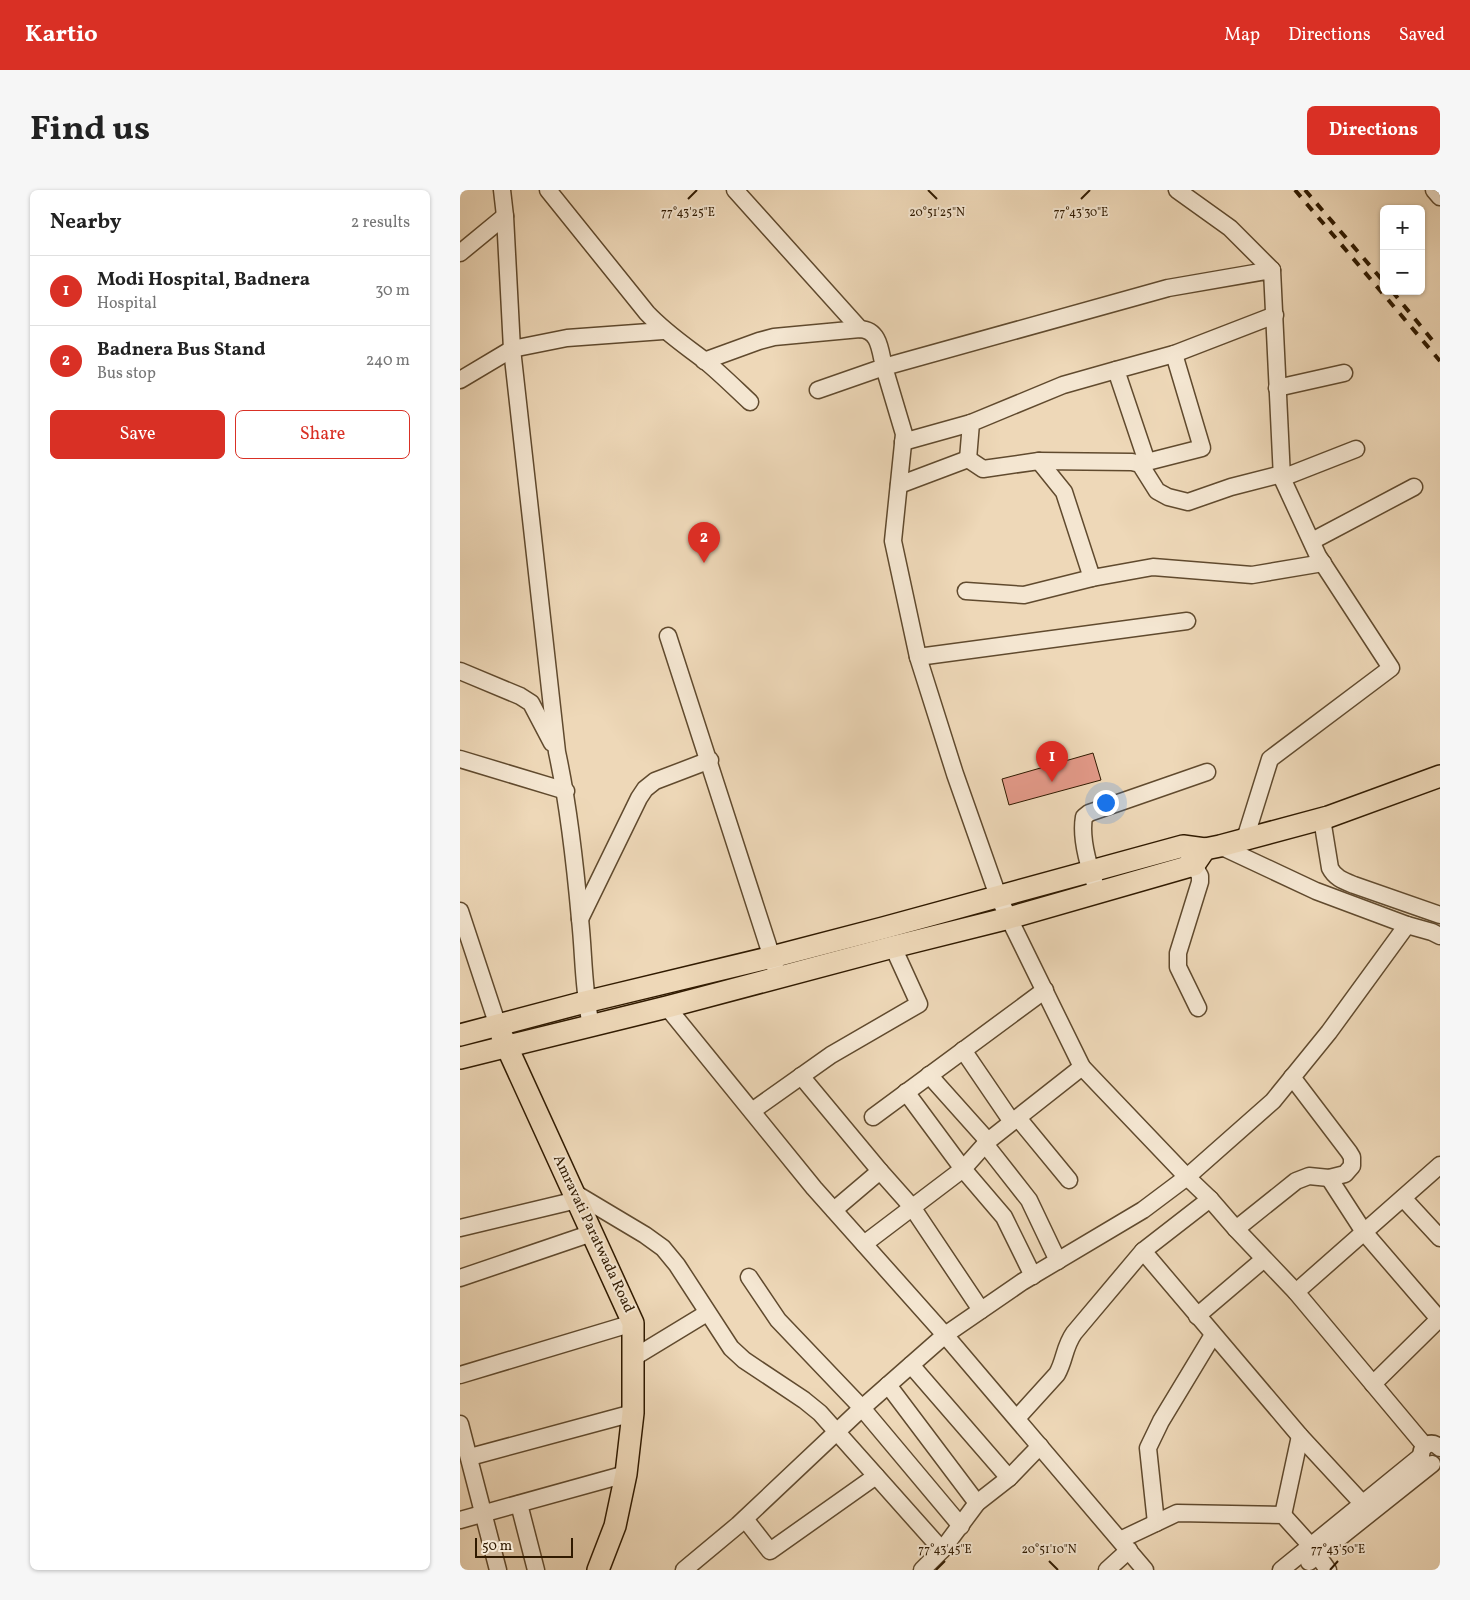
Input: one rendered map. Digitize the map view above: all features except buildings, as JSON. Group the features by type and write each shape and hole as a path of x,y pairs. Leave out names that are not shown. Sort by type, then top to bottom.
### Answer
{"main road":[{"path":"460,1058 667,1007 1009,918 1098,892 1245,839 1322,819 1440,776"},
{"path":"460,1035 772,957 1183,846 1206,853"},
{"name":"Amravati Paratwada Road","path":"498,1026 633,1322 633,1413 626,1474 615,1526 598,1570"}],"street":[{"path":"502,190 512,349 557,752 566,791 580,919 586,1002 591,1025"},
{"path":"548,190 647,314 663,330 704,361 750,402"},
{"path":"734,190 860,329"},
{"path":"1177,190 1230,228 1272,270 1282,476 1323,563 1391,668 1270,759 1245,839"},
{"path":"1434,190 1440,197"},
{"path":"460,253 505,216"},
{"path":"818,390 884,367 1168,288 1272,270"},
{"path":"903,442 971,423 1063,384 1174,354 1274,315"},
{"path":"704,361 774,337 860,329 872,332 878,339 884,367 904,434 893,542 918,657 955,774 998,896 1082,1067 1210,1199 1296,1292 1434,1454"},
{"path":"460,380 512,349 567,338 663,330"},
{"path":"968,459 983,469 1039,460 1144,463 1202,448 1174,354"},
{"path":"1116,370 1144,463 1157,491 1168,497 1188,502 1231,487 1282,476 1356,449"},
{"path":"1277,388 1344,373"},
{"path":"968,459 971,423"},
{"path":"899,485 968,459"},
{"path":"1039,460 1064,492 1092,578"},
{"path":"1312,541 1414,486"},
{"path":"966,591 1024,595 1092,578 1153,568 1252,575 1323,563"},
{"path":"918,657 1188,621"},
{"path":"668,636 710,760 778,978"},
{"path":"460,671 520,696 531,703 557,752"},
{"path":"460,759 566,791"},
{"path":"580,919 645,789 655,781 710,760"},
{"path":"1098,892 1090,871 1083,825 1084,817 1089,813 1207,772"},
{"path":"1322,819 1330,868 1333,874 1354,885 1440,915"},
{"path":"1198,1008 1178,966 1178,953 1200,882 1206,853 1315,890 1440,936"},
{"path":"1315,890 1333,874"},
{"path":"460,911 498,1026"},
{"path":"684,1570 745,1519 862,1408 945,1335 1033,1276 1143,1210 1187,1177 1273,1101 1329,1032 1407,924"},
{"path":"752,1111 831,1055 919,1004 892,947"},
{"path":"873,1117 1045,990"},
{"path":"667,1007 834,1210 1017,1418 1145,1570"},
{"path":"963,1050 1014,1120 1069,1180"},
{"path":"864,1244 963,1169 986,1143 1082,1067"},
{"path":"929,1075 986,1143 1029,1200 1058,1261"},
{"path":"802,1076 912,1207 981,1310"},
{"path":"1236,1229 1296,1181 1309,1176 1329,1178 1345,1174 1352,1166 1352,1157 1292,1077"},
{"path":"906,1092 963,1169 1004,1217 1033,1276"},
{"path":"1296,1292 1440,1165"},
{"path":"834,1210 880,1171"},
{"path":"1329,1178 1364,1232 1440,1318 1373,1384"},
{"path":"460,1228 575,1196 646,1235 677,1264 727,1343 738,1354 812,1406 942,1550"},
{"path":"1402,1198 1440,1238"},
{"path":"1017,1418 1057,1374 1061,1367 1068,1342 1143,1251 1210,1199"},
{"path":"460,1278 592,1233"},
{"path":"1143,1251 1300,1436 1362,1503"},
{"path":"1197,1316 1264,1259"},
{"path":"749,1277 784,1327 862,1408 961,1526"},
{"path":"633,1358 707,1313"},
{"path":"460,1375 633,1322"},
{"path":"1156,1523 1148,1448 1161,1421 1213,1335"},
{"path":"910,1365 1009,1478"},
{"path":"888,1385 977,1503"},
{"path":"470,1457 633,1413"},
{"path":"460,1424 498,1570"},
{"path":"1283,1514 1300,1436"},
{"path":"922,1570 942,1550 977,1503 1009,1478 1040,1446"},
{"path":"1299,1570 1314,1551 1362,1503 1434,1454"},
{"path":"1281,1570 1314,1551 1434,1454"},
{"path":"460,1520 626,1474"},
{"path":"745,1519 770,1551 876,1476"},
{"path":"519,1504 536,1570"},
{"path":"1107,1570 1124,1545 1156,1523 1177,1513 1283,1514 1328,1570"}],"railway":[{"path":"1295,190 1440,361"},
{"path":"1305,190 1380,277"},
{"path":"1395,295 1433,341"}],"place":[{"name":"Badnera Bus Stand","path":"704,563"},
{"name":"Modi Hospital, Badnera","path":"1052,782"}]}
